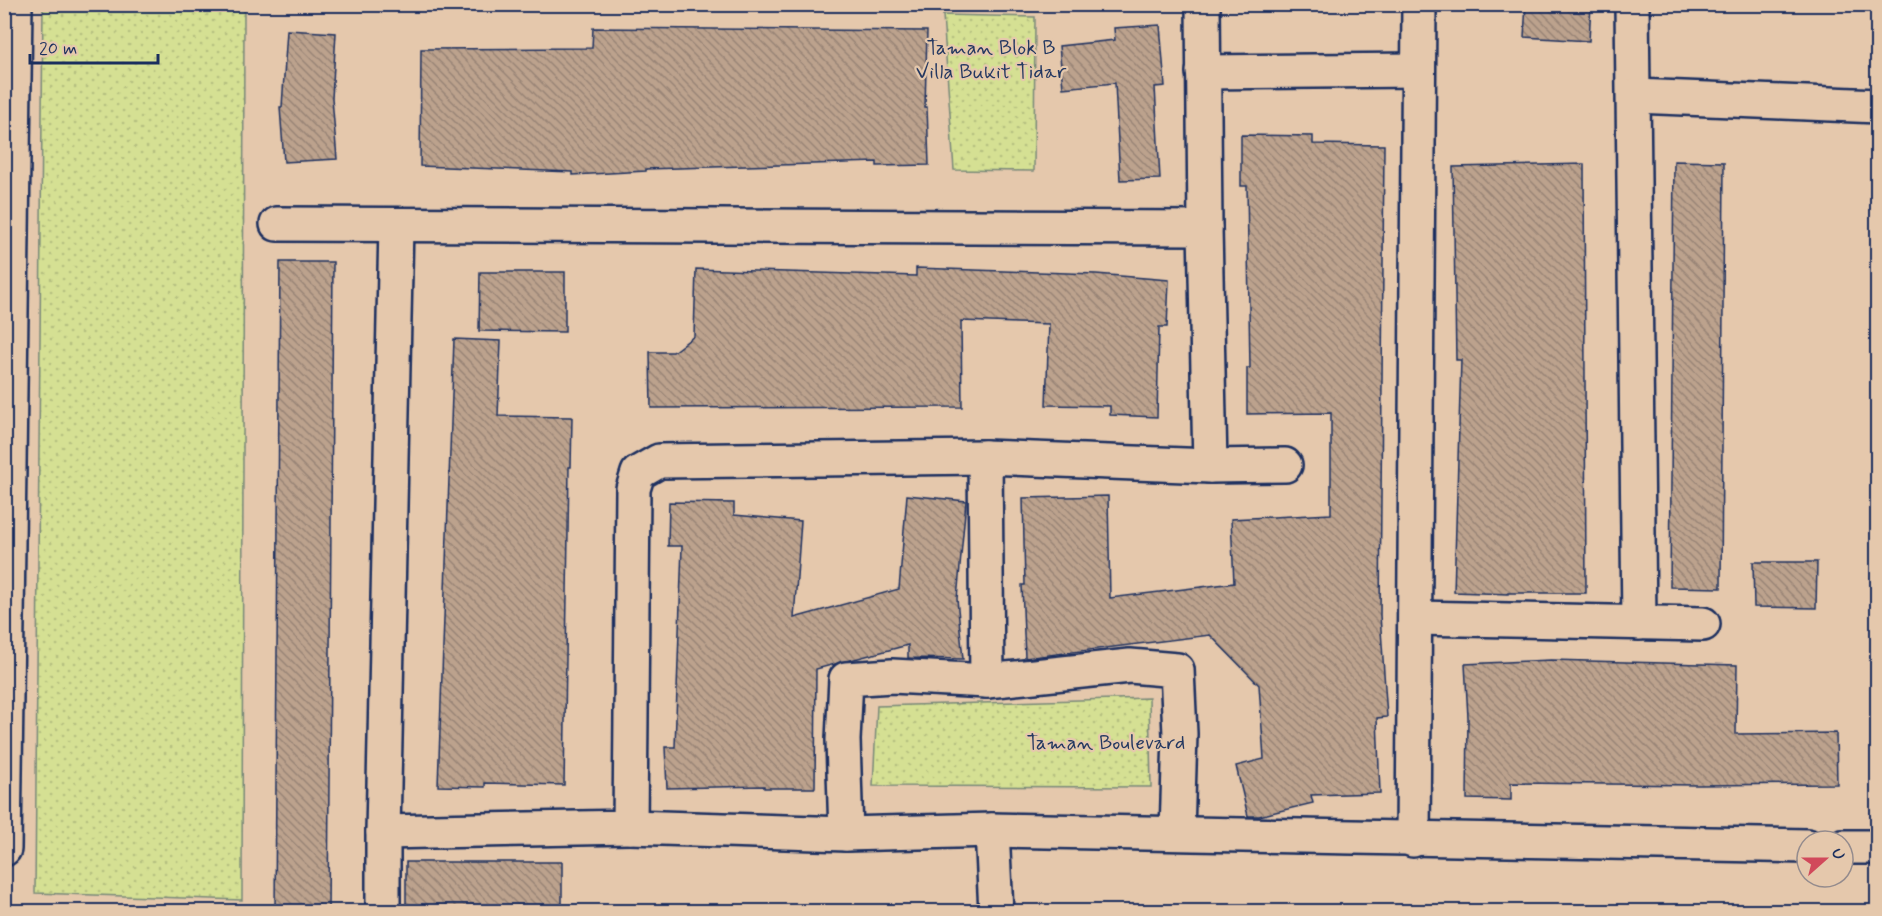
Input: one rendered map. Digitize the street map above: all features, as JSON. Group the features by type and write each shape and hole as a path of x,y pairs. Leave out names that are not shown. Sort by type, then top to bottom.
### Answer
{"street":[{"path":"4,849 15,4"},
{"path":"1203,4 1210,466"},
{"path":"1413,840 1419,4"},
{"path":"1632,4 1635,96 1639,623"},
{"path":"1203,72 1417,70"},
{"path":"1635,96 1878,106"},
{"path":"277,224 1205,228"},
{"path":"383,912 382,832 396,225"},
{"path":"630,827 633,489 638,473 659,461 985,457 1210,466 1285,465"},
{"path":"985,457 987,681"},
{"path":"1416,618 1703,624"},
{"path":"846,834 843,740 846,679 892,676 987,681 1130,666 1177,670 1180,734 1177,834"},
{"path":"382,832 630,827 846,834 992,830 1795,846"},
{"path":"992,830 996,912"},
{"path":"1855,847 1878,847"}],"green space":[{"path":"43,5 244,5 242,900 35,893"},
{"name":"Taman Blok B Villa Bukit Tidar","path":"943,15 1035,17 1034,171 954,170"},
{"name":"Taman Boulevard","path":"1149,698 1151,787 873,786 877,706"}],"building":[{"path":"1526,4 1591,4 1589,41 1524,37"},
{"path":"1160,25 1165,86 1155,87 1160,179 1120,180 1115,83 1063,88 1059,46 1115,40 1114,28"},
{"path":"593,28 927,31 925,107 927,107 929,165 877,166 877,162 646,169 646,171 573,175 573,172 420,166 421,49 592,48"},
{"path":"287,30 336,33 332,98 337,159 284,162 280,107 282,107"},
{"path":"1241,135 1313,136 1313,144 1384,145 1380,615 1387,717 1377,718 1380,793 1311,795 1313,803 1259,816 1248,816 1236,766 1264,759 1259,685 1210,635 1025,658 1022,585 1025,585 1023,498 1108,496 1110,598 1234,583 1231,519 1331,514 1331,413 1247,414 1247,368 1250,368 1247,186 1241,186"},
{"path":"1674,161 1724,162 1721,588 1670,587"},
{"path":"1584,164 1586,593 1454,592 1461,360 1456,360 1453,167"},
{"path":"280,262 333,262 328,912 275,912"},
{"path":"916,268 1096,274 1169,280 1167,327 1159,327 1157,417 1110,415 1110,406 1046,405 1049,324 961,321 962,407 651,408 650,352 673,352 694,336 696,269 916,276"},
{"path":"480,272 565,272 565,332 479,331"},
{"path":"454,339 501,341 498,416 572,417 571,467 569,467 564,785 485,783 485,787 438,786"},
{"path":"907,495 966,501 957,599 963,659 908,658 908,645 816,669 815,788 764,788 764,786 667,788 665,747 675,747 682,546 668,546 669,502 734,503 734,515 801,521 794,618 899,589"},
{"path":"1753,562 1817,562 1816,608 1754,607"},
{"path":"1551,660 1737,665 1736,734 1836,733 1837,784 1511,783 1511,800 1467,799 1468,717 1465,664"},
{"path":"406,862 562,862 562,912 406,912"}]}
